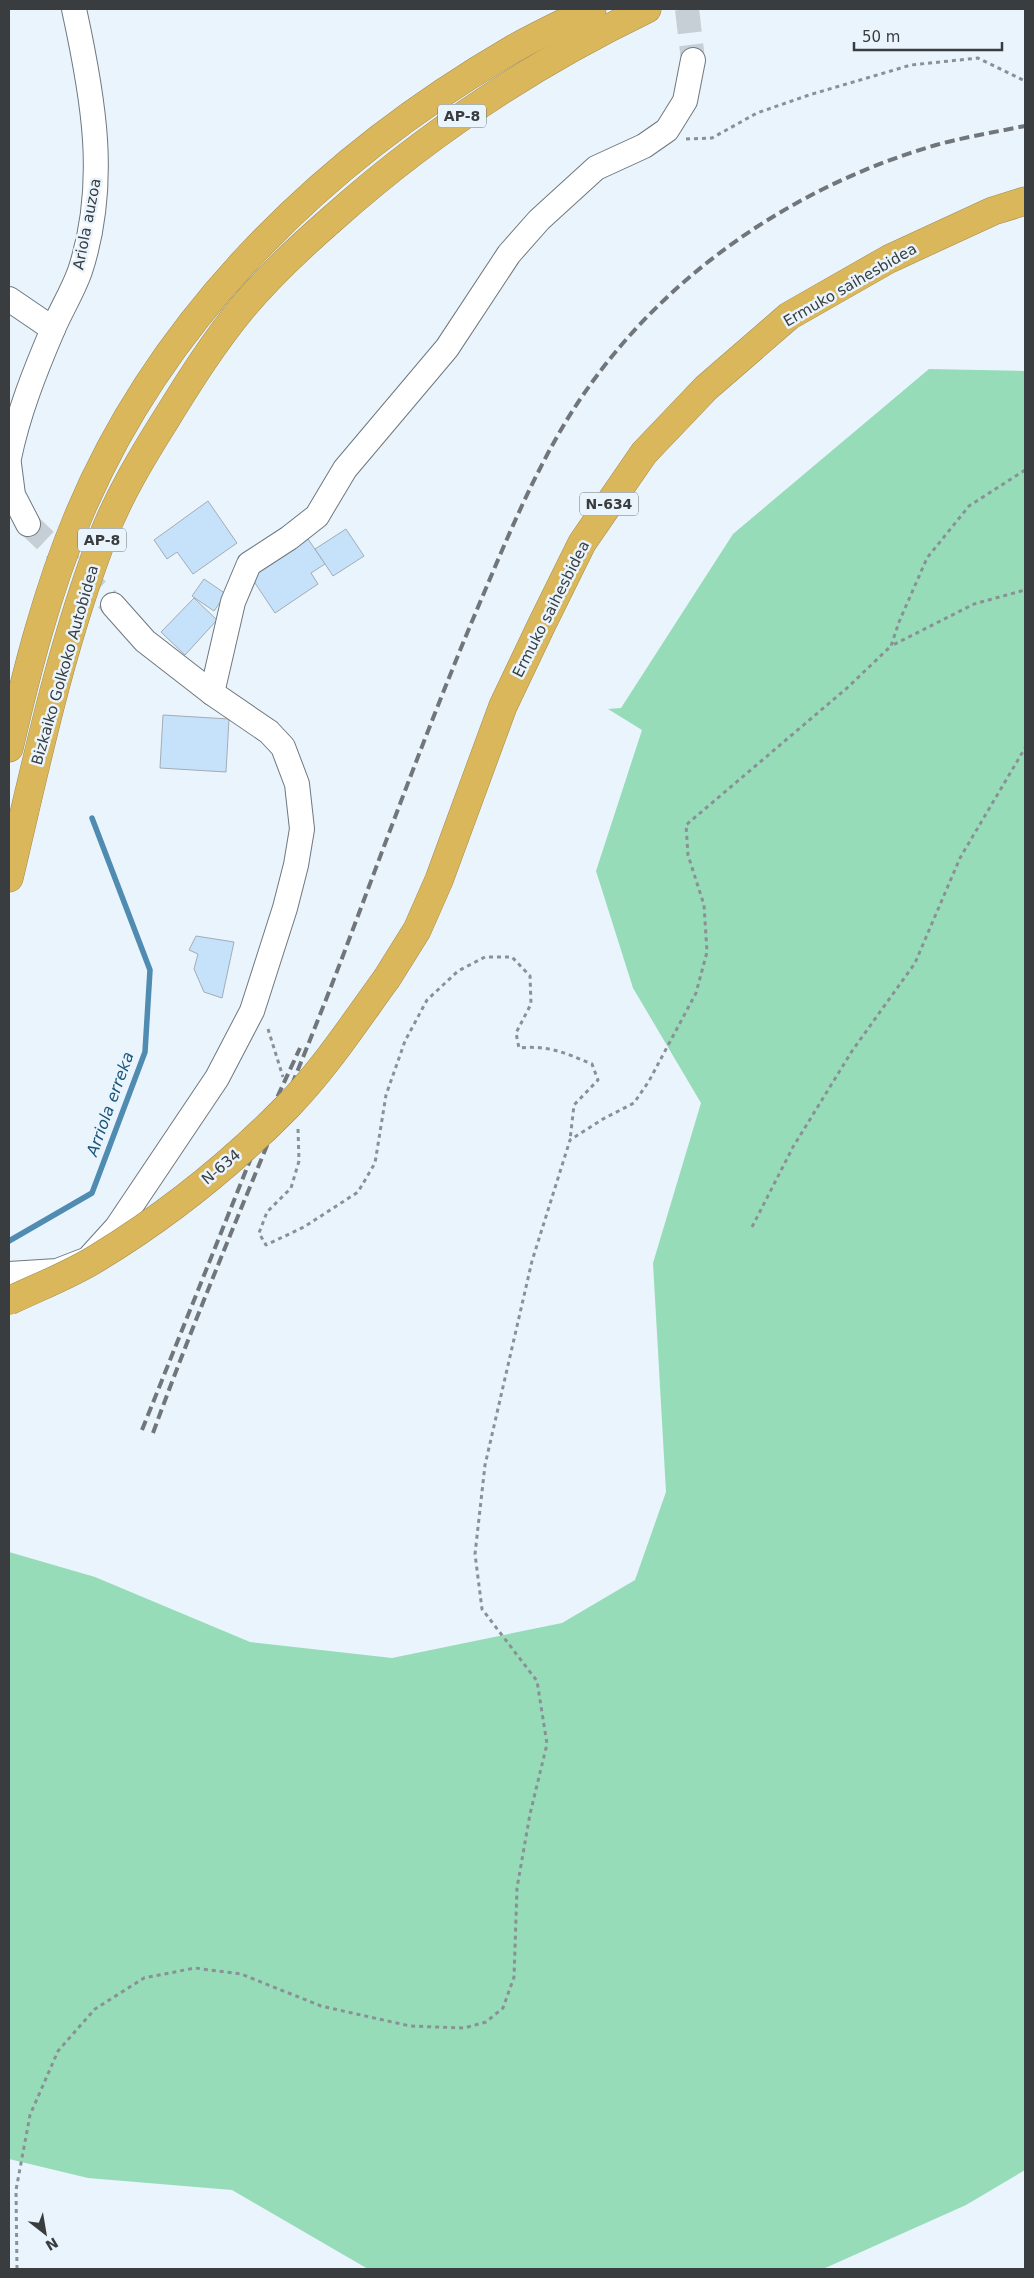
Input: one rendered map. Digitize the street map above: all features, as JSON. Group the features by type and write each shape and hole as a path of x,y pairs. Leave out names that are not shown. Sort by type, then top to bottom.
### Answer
{"highway":[{"name":"Bizkaiko Golkoko Autobidea","path":"9,748 24,686 55,580 78,516 120,432 168,354 222,284 276,228 355,158 431,101 514,49 592,9"},
{"name":"Bizkaiko Golkoko Autobidea","path":"9,878 49,710 79,605 103,536 142,456 200,364 244,306 296,251 372,182 446,127 526,75 647,9"},
{"name":"Ermuko saihesbidea","path":"387,978 417,930 439,880 503,706 582,543 644,453 706,388 789,316 889,259 993,211 1025,201"},
{"name":"N-634","path":"9,1301 96,1259 151,1223 251,1142 288,1106 333,1053 387,978"}],"street":[{"name":"Ariola auzoa","path":"9,458 17,421 52,329 80,271 91,222 97,168 93,110 74,9"},
{"path":"212,693 233,602 249,564 289,538 316,516 345,469 447,348 509,254 539,220 596,168 644,146 667,130 685,101 693,60"},
{"path":"9,299 52,329"},
{"path":"9,464 13,495 28,524"},
{"path":"9,1274 56,1271 88,1259 112,1233 216,1078 252,1011 285,908 296,865 302,829 297,784 283,747 269,732 212,693 146,641 113,605"}],"path":[{"path":"667,130 686,139 712,138 757,113 809,94 911,65 978,58 1025,81"},
{"path":"891,646 899,622 927,558 969,506 1025,470"},
{"path":"570,1140 603,1119 634,1103 649,1081 696,993 707,952 704,905 688,854 686,825 847,688 891,646 974,604 1025,590"},
{"path":"752,1227 793,1147 852,1051 915,963 960,858 1025,748"},
{"path":"17,2269 16,2190 30,2114 58,2051 95,2009 144,1978 195,1968 241,1974 321,2006 410,2026 464,2028 486,2022 503,2008 514,1976 517,1888 530,1814 547,1744 537,1681 482,1609 475,1554 485,1465 532,1261 570,1140 574,1105 598,1080 592,1064 566,1053 540,1046 519,1048 516,1032 531,1004 530,976 512,957 486,957 458,971 427,1000 405,1041 386,1095 375,1163 358,1192 304,1227 266,1245 259,1233 267,1212 291,1188 299,1161 298,1127"},
{"path":"256,998 285,1083"}],"green space":[{"path":"929,369 1025,371 1025,2170 966,2205 823,2269 368,2269 232,2190 88,2178 9,2159 9,1552 95,1577 250,1642 392,1658 562,1623 635,1580 666,1492 653,1263 701,1103 633,988 596,871 642,730 608,709 621,708 733,534"}],"building":[{"path":"208,501 237,543 193,574 177,552 167,559 154,540"},
{"path":"346,529 364,556 333,576 315,549"},
{"path":"306,536 325,564 311,573 318,584 275,613 249,574"},
{"path":"204,579 226,594 214,611 192,596"},
{"path":"194,598 217,620 185,655 161,632"},
{"path":"163,715 229,719 226,772 160,768"},
{"path":"196,936 234,942 222,998 204,992 194,969 198,954 189,950"}],"waterway":[{"name":"Arriola erreka","path":"9,1241 92,1193 145,1052 150,970 92,818"}],"tunnel":[{"path":"687,9 693,60"},
{"path":"28,524 113,605"}],"railway":[{"path":"153,1433 200,1310 347,945 456,660 516,520 539,470 565,423 598,374 636,328 678,287 724,249 773,216 825,188 880,164 947,142 1025,126"},
{"path":"142,1430 263,1128 300,1048"}]}
